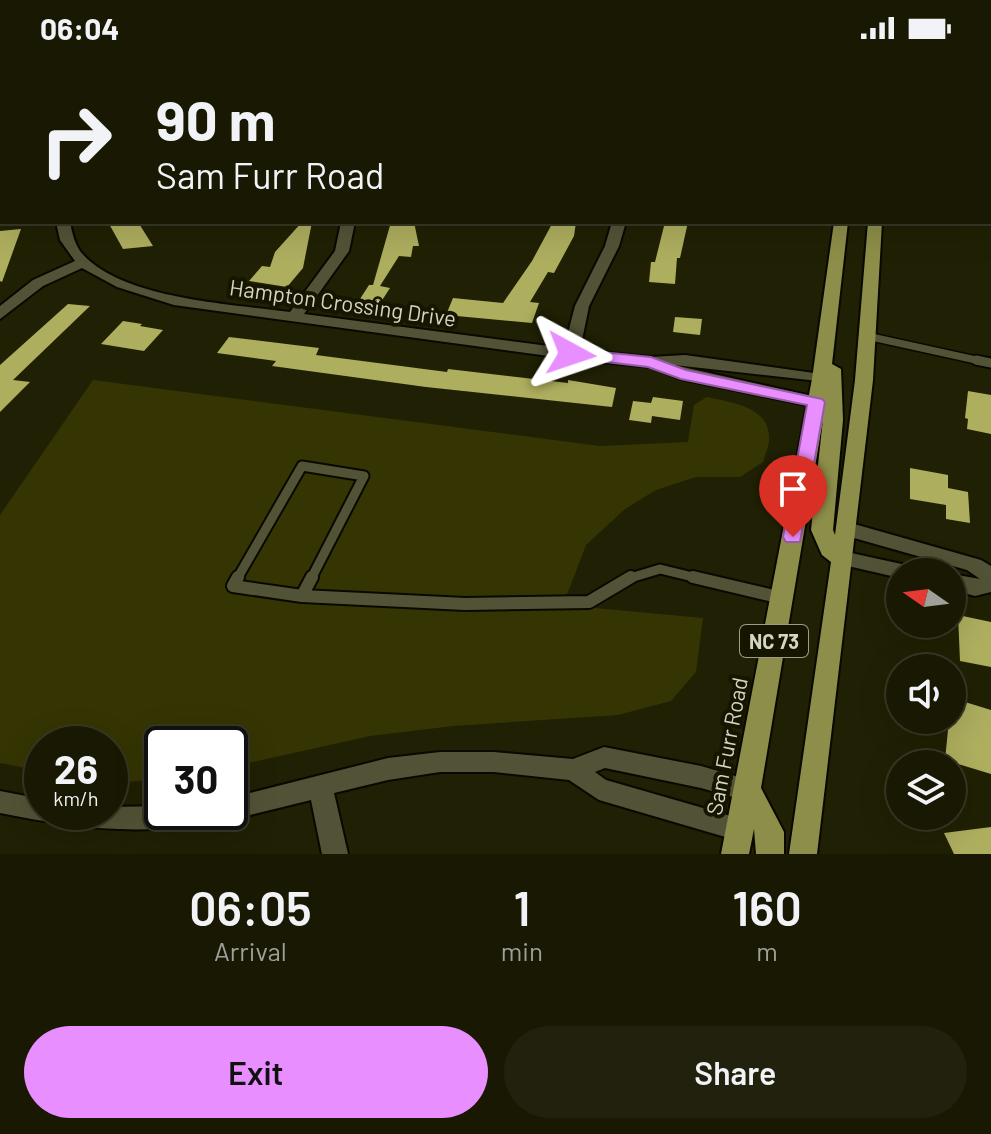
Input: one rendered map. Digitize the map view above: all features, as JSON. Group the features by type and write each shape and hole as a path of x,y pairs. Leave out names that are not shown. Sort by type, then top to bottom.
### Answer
{"main road":[{"name":"Sam Furr Road","path":"737,841 821,379 841,224"},
{"name":"NC 73","path":"803,854 847,529 875,224"},
{"path":"831,305 833,420 822,530 830,549 842,558"},
{"path":"747,790 770,832 770,854"}],"street":[{"name":"Hampton Crossing Drive","path":"63,224 63,233 84,262 132,288 174,301 571,354 651,362 685,360 821,379"},
{"path":"293,318 342,251 348,224"},
{"path":"571,354 582,306 612,246 618,224"},
{"path":"0,314 38,283 84,262"},
{"name":"Hampton Crossing Drive","path":"651,362 681,374 816,402"},
{"path":"847,529 974,565 991,576"},
{"path":"842,558 886,568"},
{"path":"966,586 975,588 991,584"},
{"path":"248,804 388,769 440,762 494,762 574,770 604,757 747,790"},
{"path":"574,770 599,789 737,841"},
{"path":"320,785 335,854"},
{"path":"0,802 24,807"}],"lane":[{"path":"867,336 991,363"},
{"path":"302,596 364,476 302,466 233,586 302,596 465,604 589,602 630,577 660,569 782,598"}],"shaded area":[{"path":"93,380 600,446 688,442 694,405 707,397 755,412 767,426 769,439 763,462 740,477 696,477 656,490 625,509 586,545 563,605 703,618 696,672 671,701 618,715 453,726 370,736 248,763 248,726 144,726 144,781 128,782 128,726 24,726 24,768 0,763 0,515"}],"building":[{"path":"109,224 139,224 153,246 123,249"},
{"path":"300,224 312,224 303,268 287,287 249,281 262,266 270,267 275,252"},
{"path":"390,224 414,224 419,246 413,246 411,257 399,256 380,286 390,288 379,305 358,302 369,285 373,285"},
{"path":"552,224 576,224 574,236 554,273 548,272 530,302 539,303 532,323 446,315 453,298 503,303 532,261"},
{"path":"664,224 688,224 680,258 677,258 675,284 649,282 651,262 655,262"},
{"path":"21,229 2,282 0,231"},
{"path":"68,304 90,306 13,380 30,382 0,412 0,365"},
{"path":"675,317 702,319 700,335 673,332"},
{"path":"123,321 163,330 144,351 101,344"},
{"path":"229,337 319,348 316,355 447,372 448,369 568,383 568,380 616,388 612,407 426,387 272,366 276,361 217,353"},
{"path":"968,391 991,395 991,434 967,429"},
{"path":"653,397 683,401 680,420 652,416 651,423 629,420 633,401 651,403"},
{"path":"910,468 948,475 948,488 968,492 970,523 946,519 946,505 910,499"},
{"path":"966,617 991,622 991,667 966,662 966,654 960,654 959,638 966,638"},
{"path":"966,702 991,710 991,774 966,766 966,750 946,750 948,734 966,734"},
{"path":"991,827 991,854 954,854 944,833"}],"route":[{"path":"571,354 651,362 681,374 816,402 793,537"}]}
